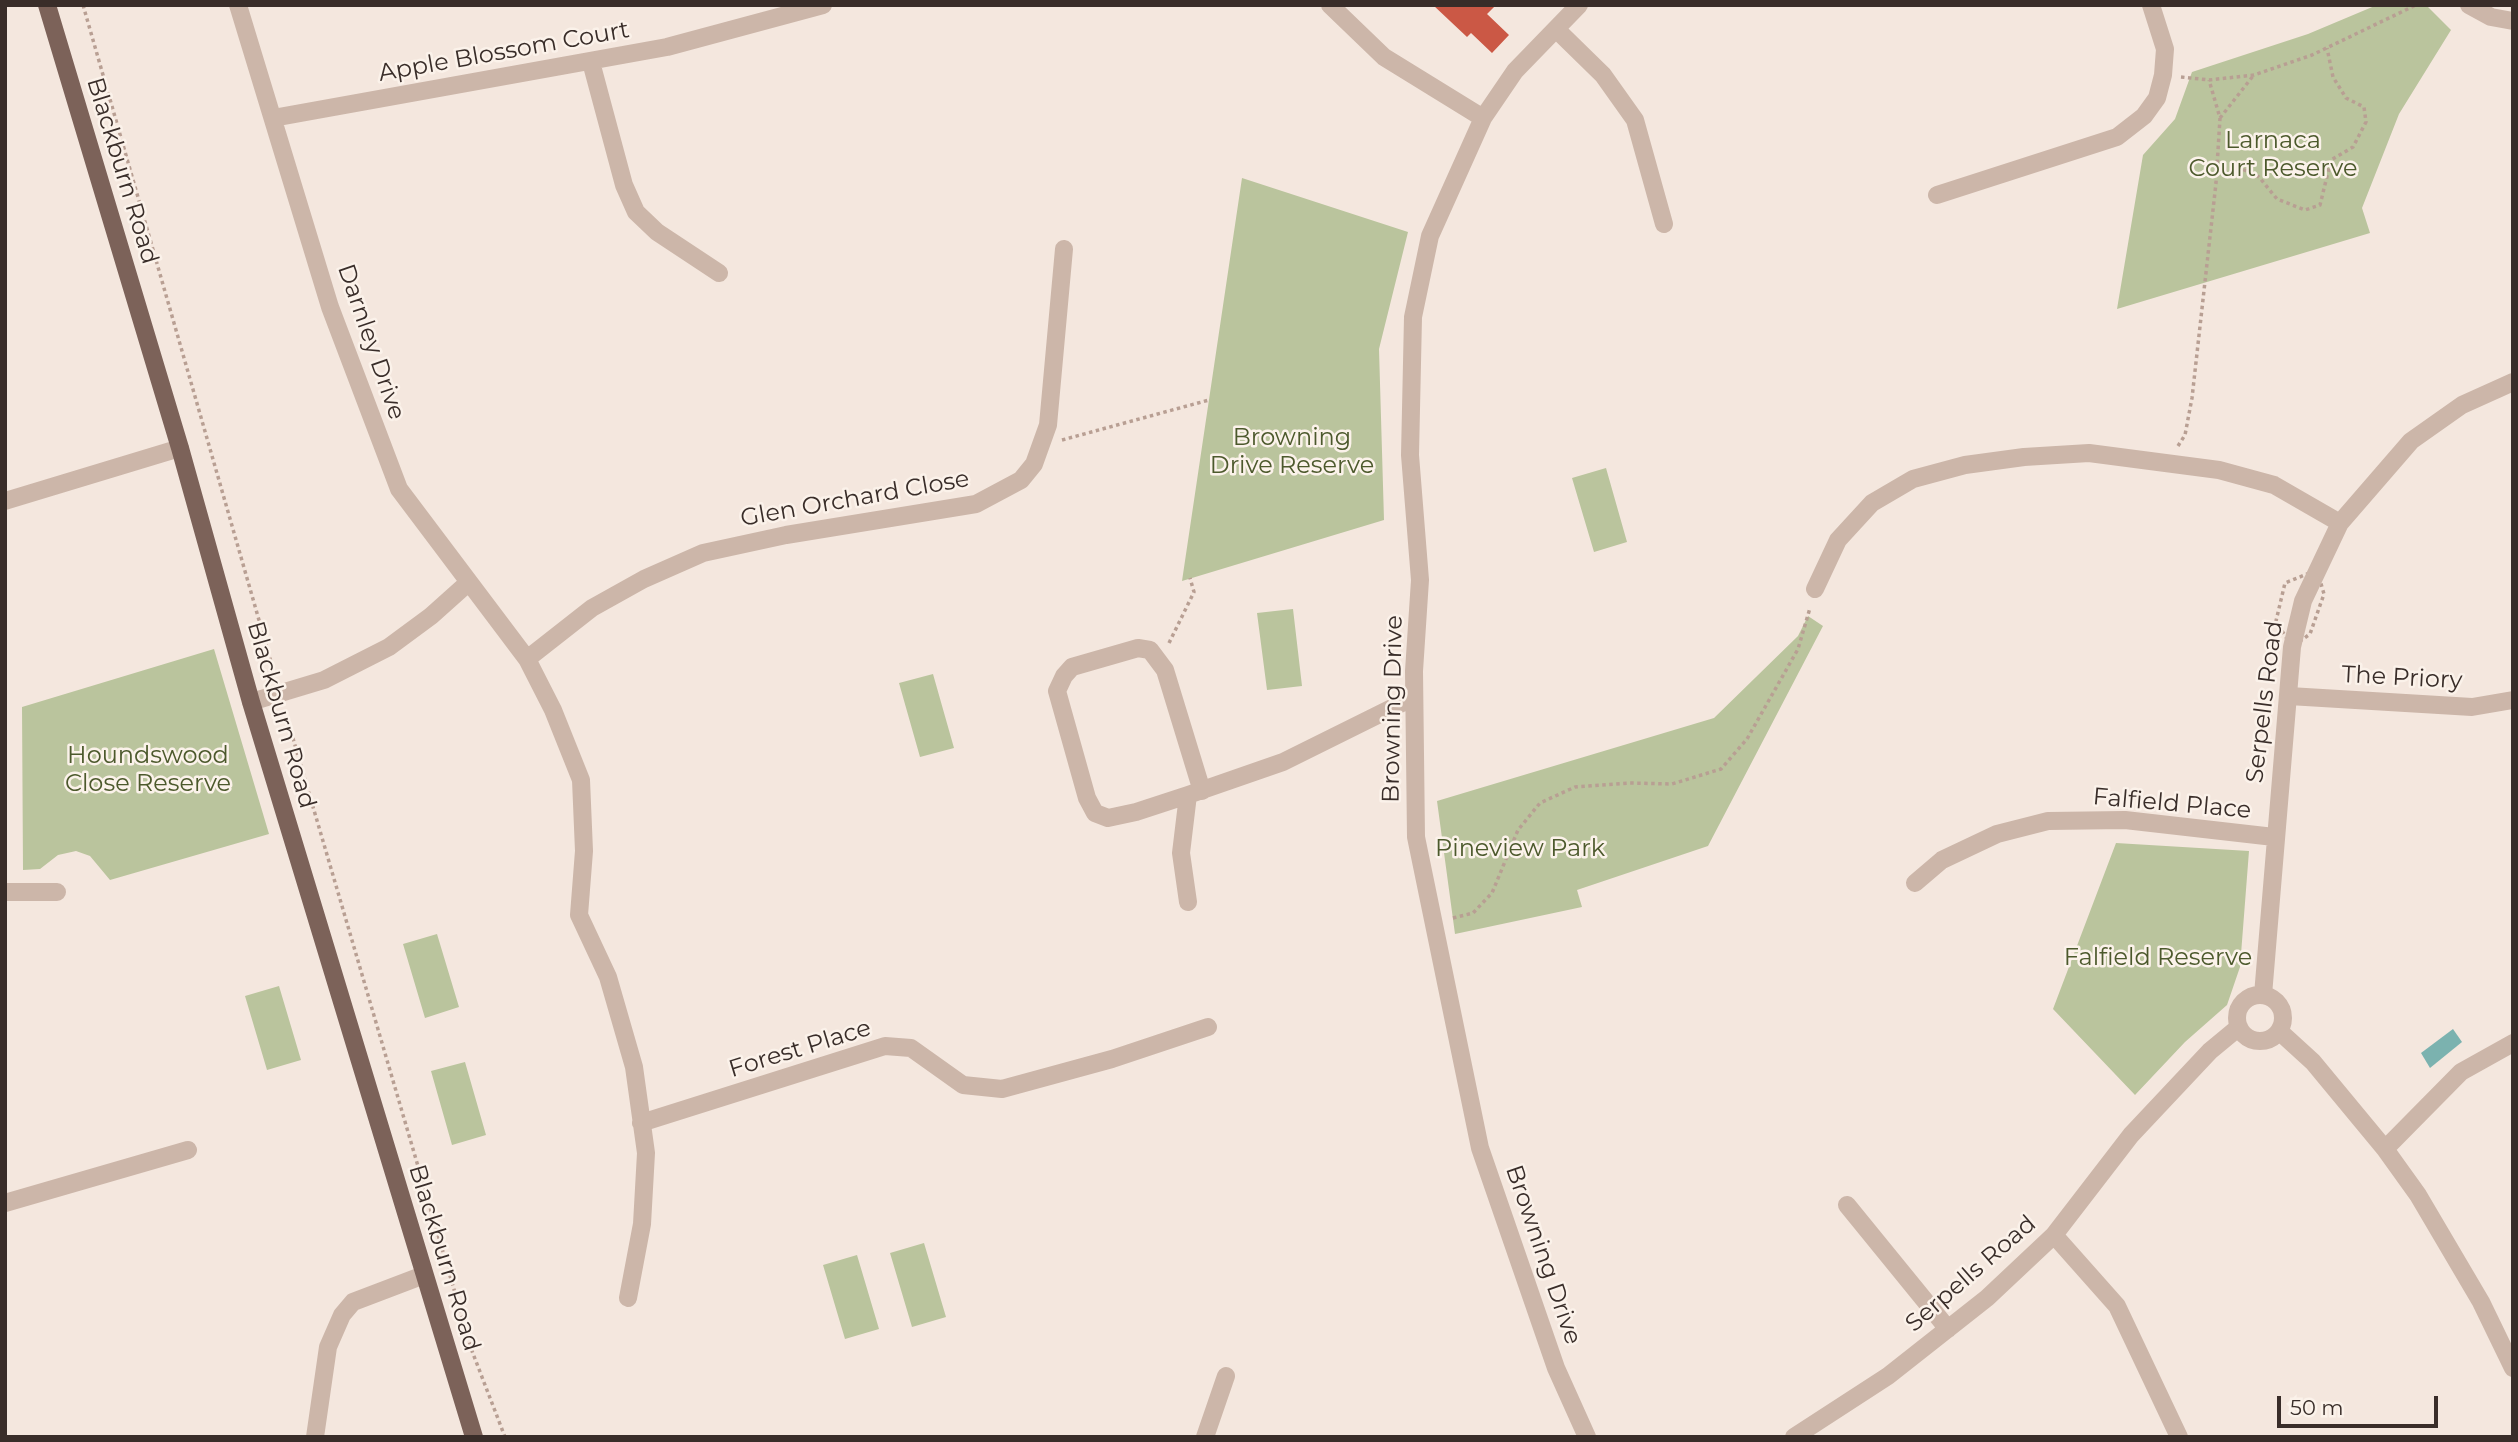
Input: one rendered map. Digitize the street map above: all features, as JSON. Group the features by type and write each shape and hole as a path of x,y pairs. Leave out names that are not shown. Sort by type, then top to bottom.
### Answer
{"main road":[{"name":"Blackburn Road","path":"47,5 180,449 251,702 474,1437"}],"street":[{"name":"Darnley Drive","path":"238,5 330,307 399,489 527,659 553,710 580,780 584,851 579,915 608,977 634,1067 646,1153 642,1224 628,1298"},
{"name":"Apple Blossom Court","path":"273,118 667,47 823,5"},
{"path":"1330,5 1384,57 1483,118"},
{"name":"Browning Drive","path":"1578,5 1515,71 1483,118 1430,236 1413,317 1410,455 1420,580 1414,697 1416,836 1480,1148 1556,1368 1587,1437"},
{"path":"1937,195 2117,137 2144,116 2158,98 2164,75 2165,49 2151,5"},
{"path":"2469,5 2491,18 2513,21"},
{"path":"1557,30 1603,75 1635,120 1664,224"},
{"path":"591,62 624,185 636,212 657,232 719,273"},
{"name":"Glen Orchard Close","path":"527,659 592,608 644,579 704,553 786,535 976,504 1021,480 1034,464 1048,425 1063,250"},
{"name":"Serpells Road","path":"2263,995 2274,837 2292,647 2303,601 2340,523 2411,441 2462,405 2513,382"},
{"path":"5,501 180,449"},
{"path":"1815,589 1838,540 1872,503 1913,479 1965,465 2024,457 2089,453 2219,470 2274,485 2340,523"},
{"path":"251,702 324,680 389,647 431,616 469,582"},
{"path":"1188,902 1181,853 1195,793 1160,660 1150,650 1138,648 1072,667 1057,691 1087,798 1095,813 1108,818 1195,793 1283,762 1414,697"},
{"name":"The Priory","path":"2289,695 2472,707 2513,700"},
{"name":"Falfield Place","path":"1915,883 1942,860 1997,834 2048,821 2125,820 2274,837"},
{"path":"5,892 57,892"},
{"path":"2255,996 2270,997 2281,1008 2282,1024 2279,1031 2266,1040 2250,1038 2239,1027 2237,1020 2242,1004 2255,996"},
{"name":"Forest Place","path":"641,1123 885,1046 911,1048 963,1085 1002,1089 1112,1059 1208,1027"},
{"name":"Serpells Road","path":"1805,1434 1888,1376 1987,1298 2054,1235 2131,1135 2210,1051 2239,1027"},
{"path":"2279,1031 2313,1062 2385,1149 2418,1195 2474,1290 2513,1368"},
{"path":"2385,1149 2461,1072 2513,1043"},
{"path":"5,1203 188,1150"},
{"path":"1847,1205 1948,1329"},
{"path":"2054,1235 2117,1306 2179,1437"},
{"path":"315,1437 328,1347 341,1315 359,1300 424,1275"},
{"path":"1205,1437 1226,1376"}],"path":[{"path":"83,5 472,1351 505,1437"},
{"path":"2164,75 2209,80 2254,75 2328,48 2416,5"},
{"path":"2216,170 2238,167 2259,177 2277,199 2305,209 2320,205 2331,160 2353,147 2366,122 2364,107 2346,98 2333,77 2328,48"},
{"path":"2220,118 2254,75"},
{"path":"2168,463 2185,435 2192,398 2220,118 2209,80"},
{"path":"1043,445 1209,400"},
{"path":"1160,660 1194,592 1190,578"},
{"path":"1434,923 1472,913 1492,893 1518,830 1540,803 1575,787 1629,783 1672,784 1721,769 1747,739 1798,649 1815,589"}],"green space":[{"name":"Larnaca Court Reserve","path":"2377,5 2426,5 2451,30 2399,114 2362,208 2370,233 2117,309 2143,155 2175,119 2192,72 2308,34"},
{"name":"Browning Drive Reserve","path":"1242,178 1408,232 1379,349 1384,520 1182,581"},
{"path":"1606,468 1627,542 1594,552 1572,478"},
{"path":"1293,609 1302,686 1267,690 1257,613"},
{"name":"Pineview Park","path":"1808,616 1823,626 1708,846 1577,890 1582,907 1455,934 1437,801 1714,718 1798,636"},
{"name":"Houndswood Close Reserve","path":"214,649 269,834 110,880 90,856 76,851 58,855 40,869 23,870 22,707"},
{"path":"933,674 954,748 920,757 899,683"},
{"name":"Falfield Reserve","path":"2116,843 2249,851 2240,967 2227,1005 2185,1042 2135,1095 2053,1009"},
{"path":"437,934 459,1007 425,1018 403,944"},
{"path":"279,986 301,1060 267,1070 245,996"},
{"path":"465,1062 486,1135 452,1145 431,1071"},
{"path":"924,1243 946,1317 912,1327 890,1253"},
{"path":"857,1255 879,1329 845,1339 823,1265"}],"water":[{"path":"2453,1029 2462,1042 2430,1068 2421,1053"}],"building":[{"path":"1433,5 1496,5 1487,14 1509,35 1492,53 1471,33 1467,37"}]}
